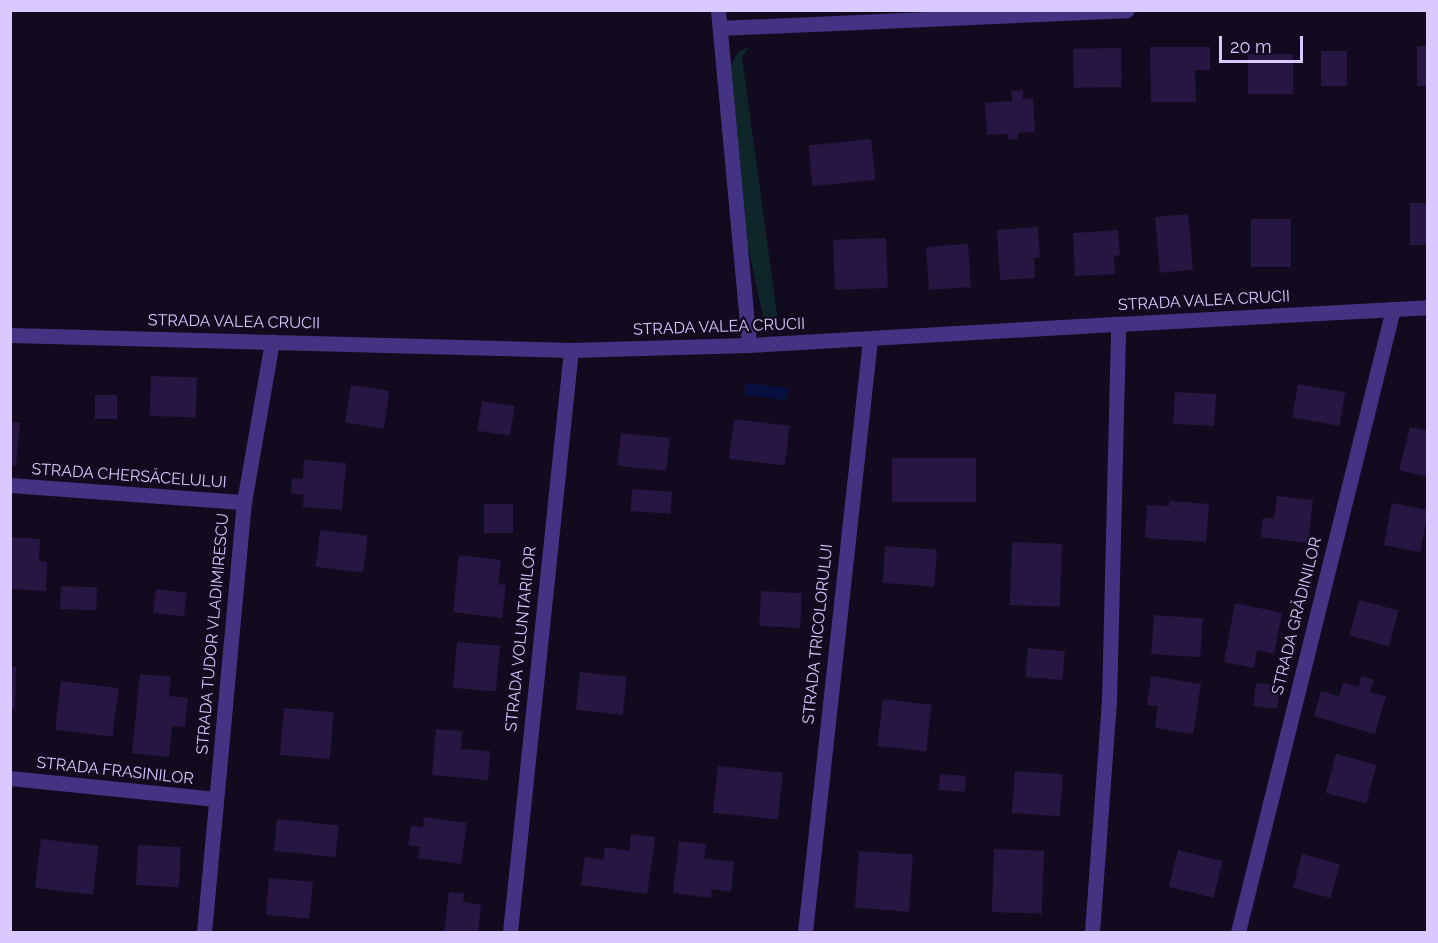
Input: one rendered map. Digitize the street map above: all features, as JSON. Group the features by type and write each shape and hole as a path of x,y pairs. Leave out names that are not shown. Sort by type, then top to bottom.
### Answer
{"street":[{"path":"718,10 749,345"},
{"path":"720,28 1127,10"},
{"name":"STRADA VALEA CRUCII","path":"10,335 572,350 870,339 1428,307"},
{"name":"STRADA GRĂDINILOR","path":"1238,933 1393,309"},
{"path":"1092,933 1109,701 1118,324"},
{"name":"STRADA TRICOLORULUI","path":"805,933 870,339"},
{"name":"STRADA TUDOR VLADIMIRESCU","path":"204,933 244,502 272,341"},
{"name":"STRADA VOLUNTARILOR","path":"510,933 572,350"},
{"name":"STRADA CHERSĂCELULUI","path":"10,485 244,502"},
{"name":"STRADA FRASINILOR","path":"10,778 216,799"}],"green space":[{"path":"749,47 742,57 779,329 766,330 747,242 731,65 738,52"}],"shaded area":[{"path":"746,383 788,388 786,400 745,395"}],"building":[{"path":"1417,46 1428,46 1428,86 1417,86"},
{"path":"1150,47 1210,47 1210,70 1195,70 1196,102 1151,102"},
{"path":"1121,48 1122,87 1074,88 1073,49"},
{"path":"1321,51 1347,51 1347,86 1321,86"},
{"path":"1248,54 1293,54 1293,94 1248,94"},
{"path":"1023,90 1023,99 1033,98 1035,132 1018,133 1018,139 1008,140 1008,134 987,135 985,103 1012,101 1011,91"},
{"path":"871,139 875,180 813,186 808,146"},
{"path":"1410,203 1428,203 1428,245 1410,245"},
{"path":"1188,214 1193,270 1160,273 1155,217"},
{"path":"1251,219 1291,219 1291,267 1251,267"},
{"path":"1038,227 1040,257 1034,258 1035,278 1000,280 997,230"},
{"path":"1118,230 1120,255 1114,256 1115,274 1075,276 1073,233"},
{"path":"886,238 888,288 835,290 833,240"},
{"path":"968,244 971,287 929,290 926,247"},
{"path":"151,376 197,378 196,418 150,416"},
{"path":"1298,384 1345,392 1339,426 1292,417"},
{"path":"351,385 390,391 384,429 345,423"},
{"path":"1175,392 1216,394 1214,426 1173,424"},
{"path":"95,395 117,395 117,419 95,419"},
{"path":"482,401 515,406 510,436 477,431"},
{"path":"734,419 790,426 785,466 729,459"},
{"path":"10,422 20,423 16,466 10,465"},
{"path":"1410,427 1428,431 1428,477 1399,470"},
{"path":"621,433 670,438 666,471 618,466"},
{"path":"892,458 976,458 976,502 892,502"},
{"path":"304,460 346,463 342,510 303,507 304,495 291,493 292,478 303,479"},
{"path":"632,489 672,492 670,514 630,511"},
{"path":"1277,496 1313,500 1308,543 1261,537 1263,518 1274,519"},
{"path":"1169,501 1209,504 1206,542 1145,538 1147,505 1169,506"},
{"path":"1392,503 1428,510 1420,552 1384,545"},
{"path":"484,504 513,504 513,533 484,533"},
{"path":"320,530 368,536 363,573 315,567"},
{"path":"10,537 40,539 39,561 47,562 46,591 10,589"},
{"path":"1012,542 1062,544 1060,607 1010,605"},
{"path":"885,546 937,550 934,587 882,583"},
{"path":"459,555 501,560 498,584 506,585 502,618 453,612"},
{"path":"61,586 97,587 96,610 60,609"},
{"path":"156,589 187,593 184,617 153,613"},
{"path":"761,591 802,593 800,628 759,626"},
{"path":"1359,600 1399,611 1389,646 1349,636"},
{"path":"1235,603 1282,613 1274,654 1257,650 1254,668 1224,662"},
{"path":"1154,615 1203,618 1200,657 1151,654"},
{"path":"457,642 500,646 496,692 453,688"},
{"path":"1028,648 1065,651 1062,680 1025,677"},
{"path":"10,667 16,667 15,709 10,708"},
{"path":"580,672 627,677 623,715 576,710"},
{"path":"140,674 171,677 169,696 188,698 185,727 172,726 169,757 132,753"},
{"path":"1151,676 1201,684 1193,734 1155,728 1158,706 1147,705"},
{"path":"1361,676 1374,680 1370,692 1386,696 1375,734 1314,716 1321,691 1339,696 1343,682 1359,687"},
{"path":"61,681 119,688 113,737 55,730"},
{"path":"1256,683 1280,686 1277,709 1253,706"},
{"path":"883,699 932,705 926,752 877,746"},
{"path":"284,708 334,712 330,759 280,755"},
{"path":"436,729 462,731 461,749 490,751 488,780 432,775"},
{"path":"1336,754 1377,765 1366,804 1326,793"},
{"path":"718,766 783,773 778,820 713,813"},
{"path":"1015,771 1063,774 1060,816 1012,813"},
{"path":"940,774 966,776 965,792 939,790"},
{"path":"424,817 467,823 461,864 418,858 420,847 408,845 411,826 423,827"},
{"path":"277,819 339,825 335,857 274,851"},
{"path":"631,834 655,837 647,894 581,885 585,857 603,860 605,847 629,851"},
{"path":"41,839 99,846 93,895 35,888"},
{"path":"679,841 706,844 704,858 734,862 731,892 712,889 711,898 673,893"},
{"path":"138,845 181,847 179,887 136,885"},
{"path":"994,849 1044,851 1042,914 992,912"},
{"path":"1178,850 1223,861 1213,898 1169,887"},
{"path":"859,851 913,855 909,912 855,908"},
{"path":"1302,854 1340,864 1331,898 1293,888"},
{"path":"269,878 313,882 310,919 266,915"},
{"path":"449,892 464,894 463,902 481,905 478,932 444,932"}]}
